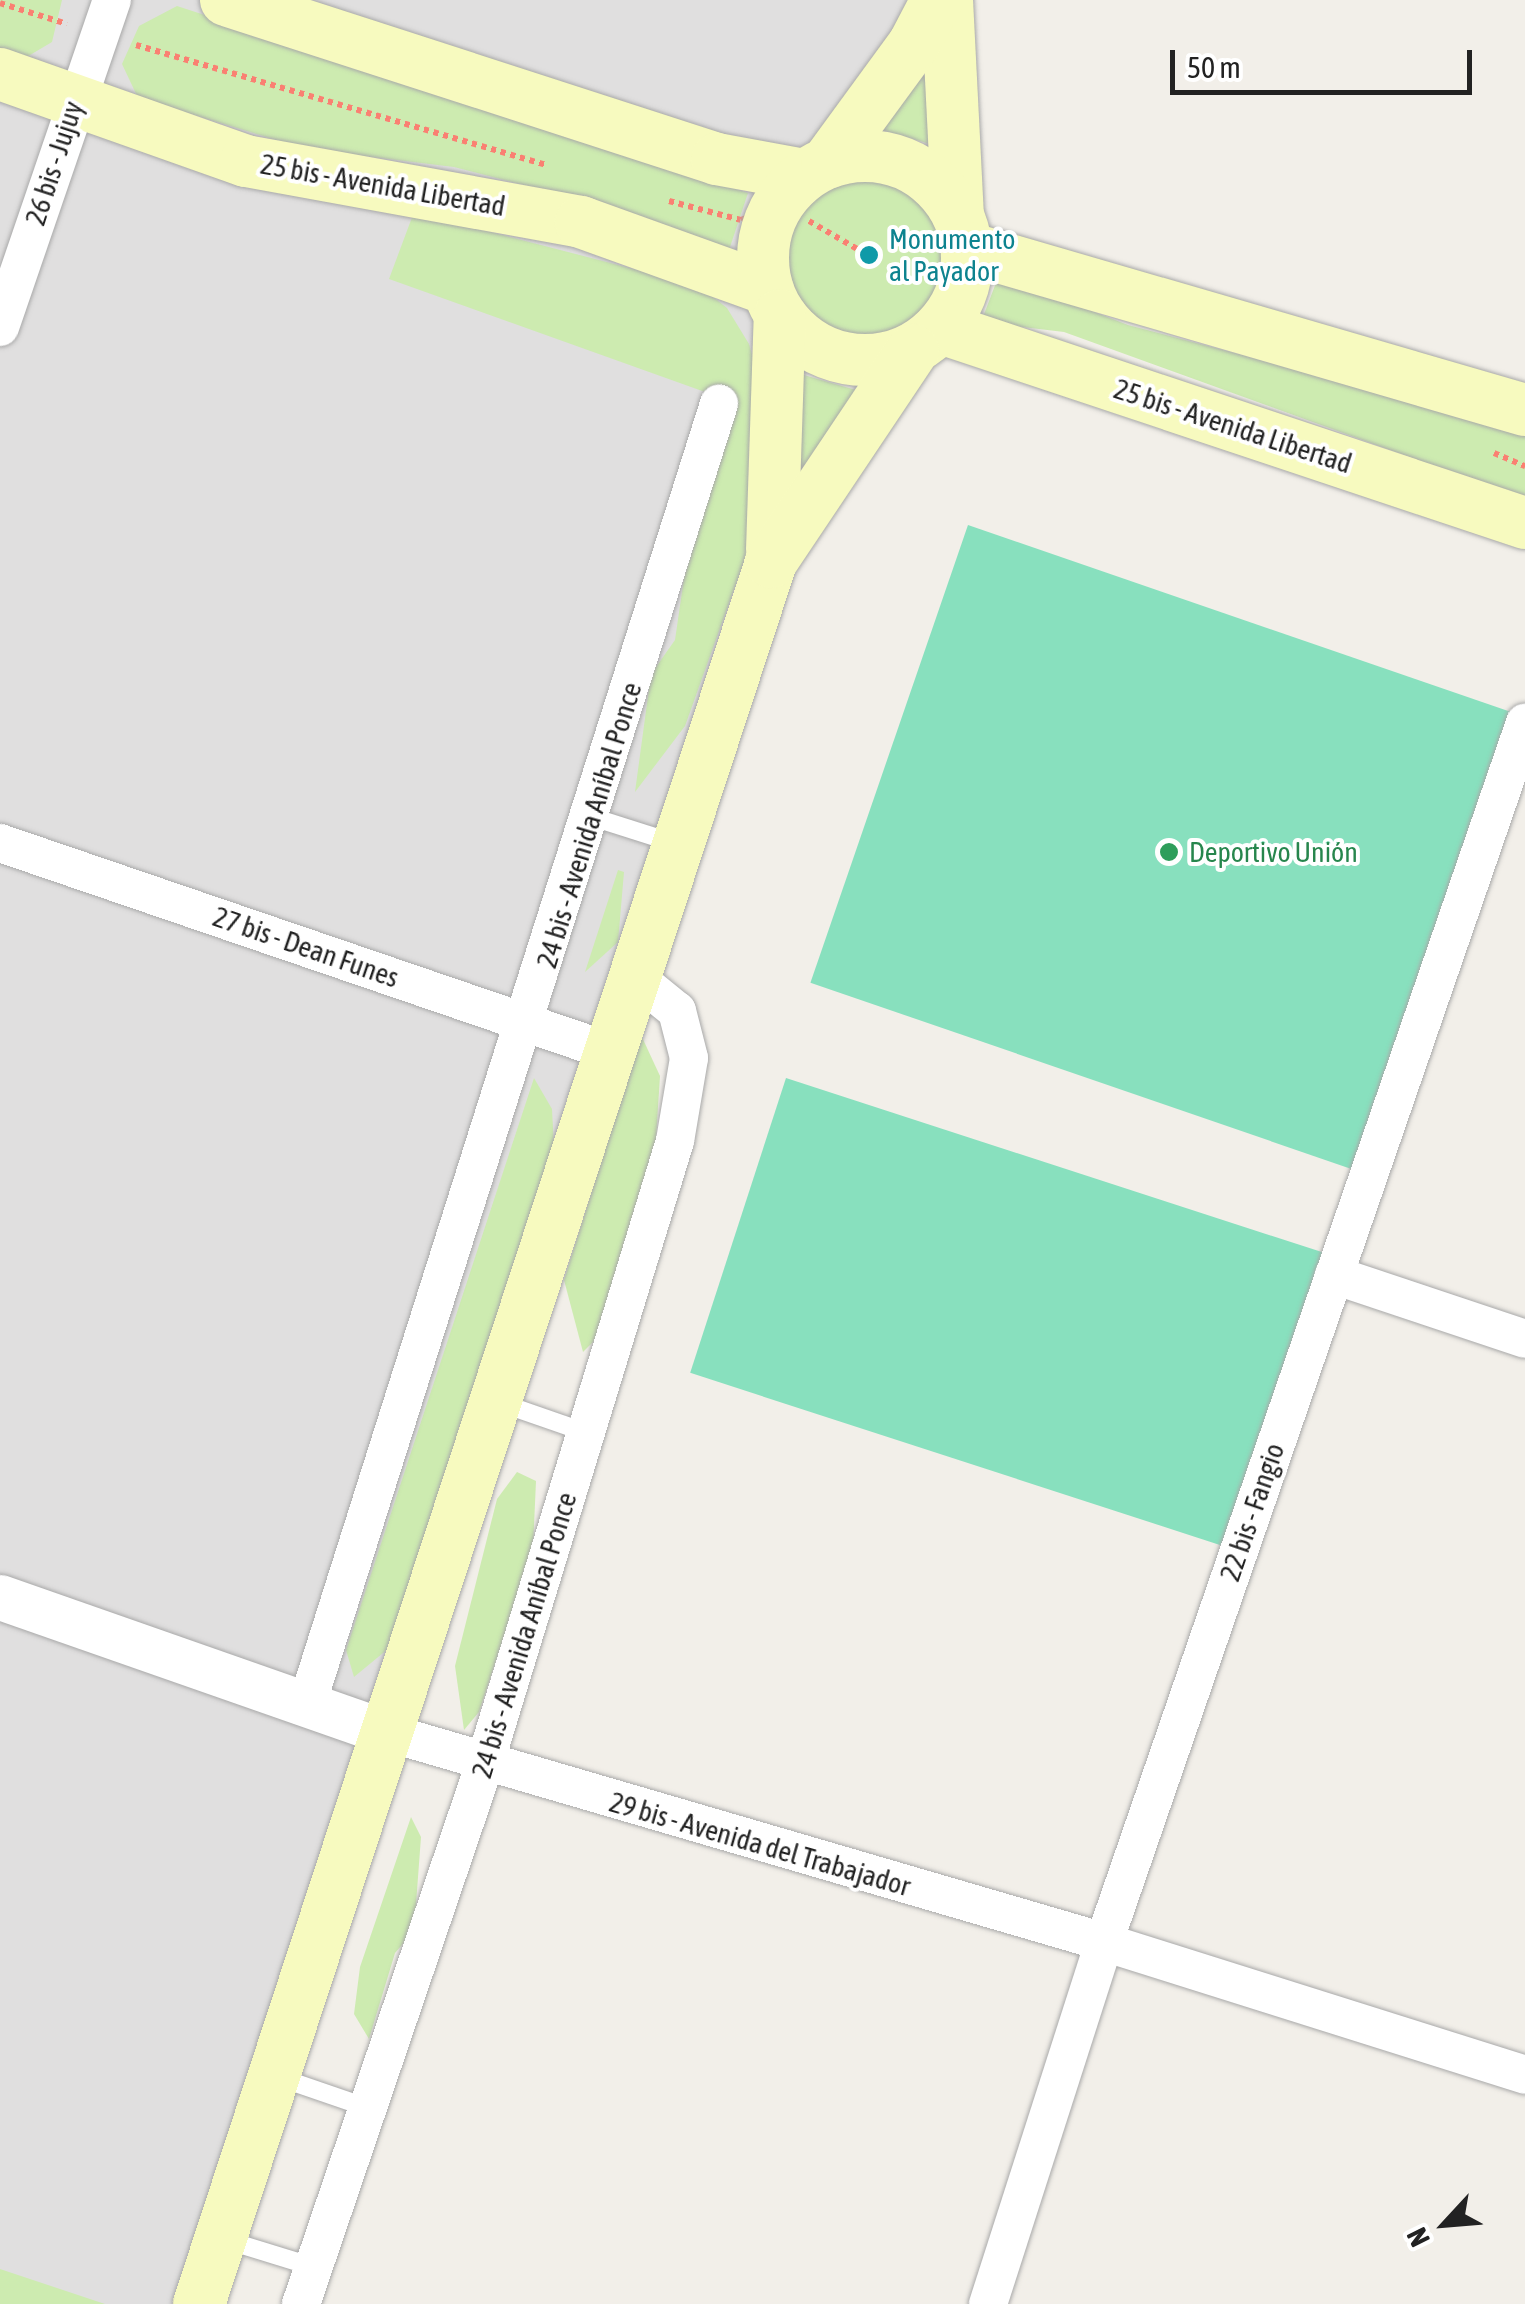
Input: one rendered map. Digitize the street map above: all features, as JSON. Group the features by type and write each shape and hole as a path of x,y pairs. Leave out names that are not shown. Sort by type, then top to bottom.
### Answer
{"main road":[{"path":"226,0 717,159 803,181 888,157 917,168 963,231 1525,410"},
{"path":"771,562 774,302 766,235 937,0"},
{"path":"199,2304 771,562 965,284 947,0"},
{"name":"25 bis - Avenida Libertad","path":"0,74 246,161 581,222 774,302"},
{"path":"774,302 800,337 854,360 927,339"},
{"name":"25 bis - Avenida Libertad","path":"927,339 1525,524"}],"street":[{"name":"26 bis - Jujuy","path":"0,327 104,17"},
{"name":"24 bis - Avenida Aníbal Ponce","path":"308,1702 528,1022 719,404"},
{"name":"22 bis - Fangio","path":"988,2304 1104,1942 1525,723"},
{"name":"27 bis - Dean Funes","path":"0,843 611,1052"},
{"name":"24 bis - Avenida Aníbal Ponce","path":"301,2304 484,1766 675,1142 689,1058 677,1010 634,976"},
{"path":"1334,1276 1525,1339"},
{"name":"29 bis - Avenida del Trabajador","path":"0,1597 484,1766 1104,1942 1525,2075"}],"lane":[{"path":"592,817 679,844"},
{"path":"496,1401 588,1433"},
{"path":"274,2075 368,2108"},
{"path":"221,2238 314,2267"}],"path":[{"path":"0,3 104,17 552,167"},
{"path":"661,199 741,220 803,181 860,250"}],"shaded area":[{"path":"0,0 937,0 788,190 765,235 771,562 199,2304 0,2304"}],"green space":[{"path":"0,0 62,0 52,42 25,58 0,50"},
{"path":"177,6 748,193 729,250 589,202 454,167 306,149 138,98 122,64 139,26"},
{"path":"935,31 930,144 875,128"},
{"path":"866,178 897,185 924,202 941,229 948,260 941,291 924,318 897,335 866,342 835,335 808,318 791,291 784,260 791,229 808,202 835,185"},
{"path":"414,212 699,286 727,308 749,344 761,387 752,539 685,726 635,792 651,674 675,640 684,578 727,439 705,392 389,279"},
{"path":"999,275 1128,325 1525,429 1525,499 1064,332 981,322"},
{"path":"790,371 863,392 787,509"},
{"name":"Deportivo Unión","path":"968,525 1525,717 1367,1174 810,983"},
{"path":"618,870 624,872 618,942 585,972"},
{"path":"641,1035 660,1076 655,1154 597,1338 583,1352 564,1280"},
{"path":"534,1078 552,1109 554,1147 400,1639 354,1677 346,1650"},
{"path":"786,1078 1323,1253 1228,1547 690,1373"},
{"path":"517,1472 536,1481 533,1548 479,1712 464,1730 455,1666 497,1499"},
{"path":"411,1817 421,1837 414,1931 395,1953 369,2039 354,2014 360,1967"},
{"path":"0,2269 105,2304 0,2304"}],"place":[{"name":"Monumento al Payador","path":"869,255"},
{"name":"Deportivo Unión","path":"1169,852"}]}
